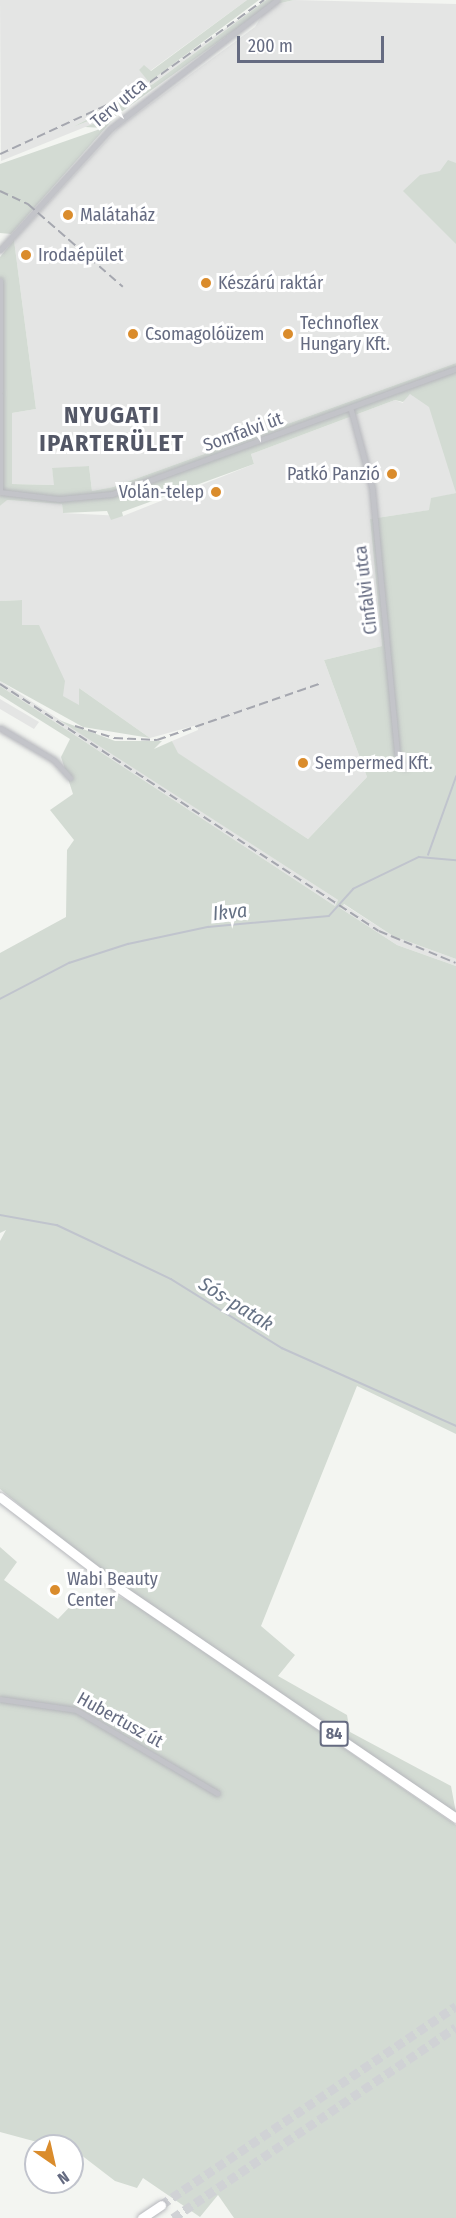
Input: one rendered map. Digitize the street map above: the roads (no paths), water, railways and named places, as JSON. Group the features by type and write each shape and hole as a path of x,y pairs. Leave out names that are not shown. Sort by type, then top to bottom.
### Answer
{"main road":[{"name":"84","path":"0,1497 111,1582 456,1818"},
{"path":"142,2218 161,2205"}],"street":[{"name":"Terv utca","path":"0,250 110,129 277,0"},
{"path":"0,280 0,492"},
{"name":"Somfalvi út","path":"0,492 59,499 112,494 351,410 456,369"},
{"name":"Cinfalvi utca","path":"351,410 372,488 397,754 405,767"},
{"path":"0,728 54,760 70,778"},
{"name":"Hubertusz út","path":"0,1699 76,1710 217,1793"}],"waterway":[{"path":"428,855 456,777"},
{"name":"Ikva","path":"0,999 69,963 128,944 208,927 329,916 353,889 419,857 456,860"},
{"name":"Sós-patak","path":"0,1215 57,1225 171,1279 282,1348 456,1426"}],"tunnel":[{"path":"161,2205 456,2006"},
{"path":"173,2218 456,2027"}],"railway":[{"path":"0,154 139,90 264,0"},
{"path":"0,191 28,204 123,287"},
{"path":"75,726 114,738 157,740 322,683"},
{"path":"0,684 379,931 456,963"}],"place":[{"name":"Malátaház","path":"68,215"},
{"name":"Irodaépület","path":"26,255"},
{"name":"Készárú raktár","path":"206,283"},
{"name":"Csomagolóüzem","path":"133,334"},
{"name":"Technoflex Hungary Kft.","path":"288,334"},
{"name":"Patkó Panzió","path":"392,474"},
{"name":"Volán-telep","path":"216,492"},
{"name":"Sempermed Kft.","path":"303,763"},
{"name":"Wabi Beauty Center","path":"55,1590"}],"district":[{"name":"NYUGATI IPARTERÜLET","path":"112,430"}]}
